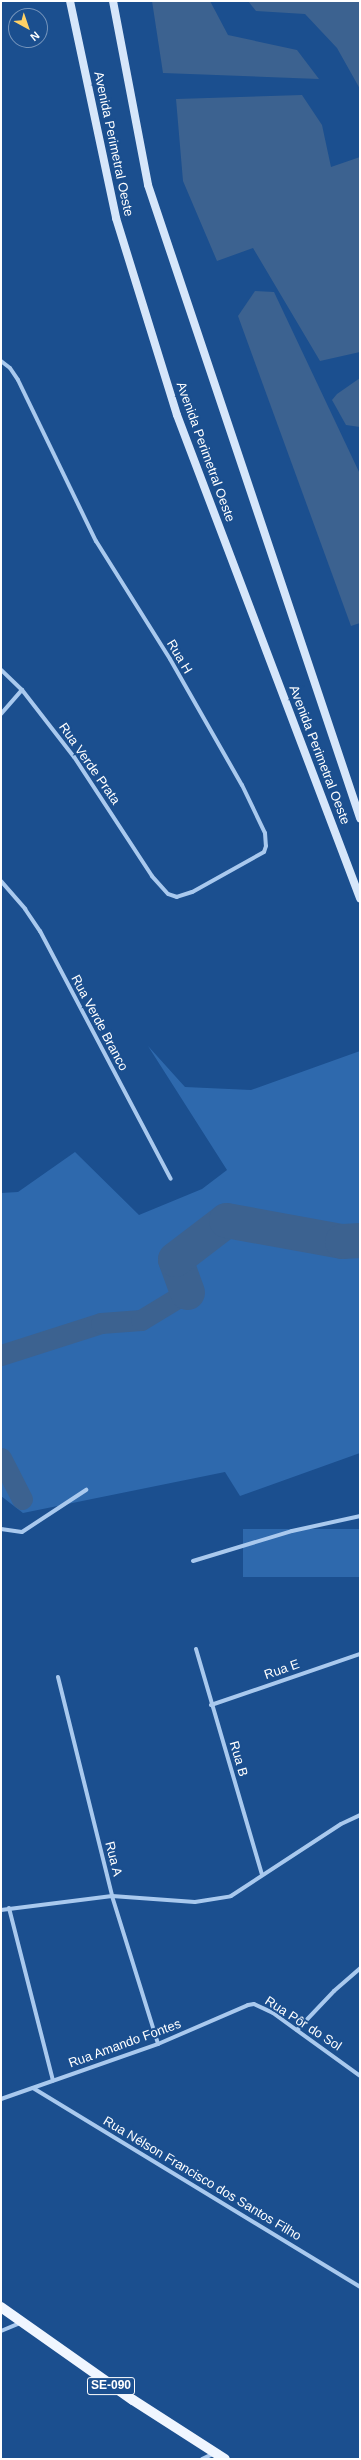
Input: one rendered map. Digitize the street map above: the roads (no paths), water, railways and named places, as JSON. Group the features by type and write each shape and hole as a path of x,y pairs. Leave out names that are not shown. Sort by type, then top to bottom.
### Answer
{"main road":[{"name":"Avenida Perimetral Oeste","path":"70,1 116,218 176,415 360,898"},
{"name":"Avenida Perimetral Oeste","path":"113,1 148,185 360,818"},
{"name":"SE-090","path":"1,2308 133,2400 225,2459"}],"street":[{"name":"Rua H","path":"1,361 12,370 96,541 170,659 242,784 265,833 266,846 260,856 180,897 168,894 152,876"},
{"name":"Rua Verde Prata","path":"1,670 22,690 74,757 152,876"},
{"path":"1,714 22,690"},
{"name":"Rua Verde Branco","path":"1,882 25,909 40,931 171,1179"},
{"path":"1,1530 22,1532 86,1490"},
{"path":"192,1561 292,1531 360,1516"},
{"name":"Rua B","path":"196,1649 262,1875"},
{"name":"Rua E","path":"211,1704 360,1654"},
{"name":"Rua A","path":"58,1677 112,1896 158,2044"},
{"path":"1,1910 112,1896 206,1901 231,1896 341,1824 360,1815"},
{"path":"10,1908 53,2080"},
{"path":"297,2030 334,1991 360,1968"},
{"name":"Rua Amando Fontes","path":"1,2099 158,2044 241,2007 254,2004"},
{"name":"Rua Pôr do Sol","path":"254,2004 273,2013 360,2076"},
{"name":"Rua Nélson Francisco dos Santos Filho","path":"33,2088 360,2287"},
{"path":"1,2331 21,2323"},
{"path":"202,2459 215,2453"}],"waterway":[{"path":"187,1292 175,1259 226,1220 342,1241 360,1240"},
{"path":"1,1355 101,1323 141,1320 187,1292"},
{"path":"1,1458 22,1499"}]}
